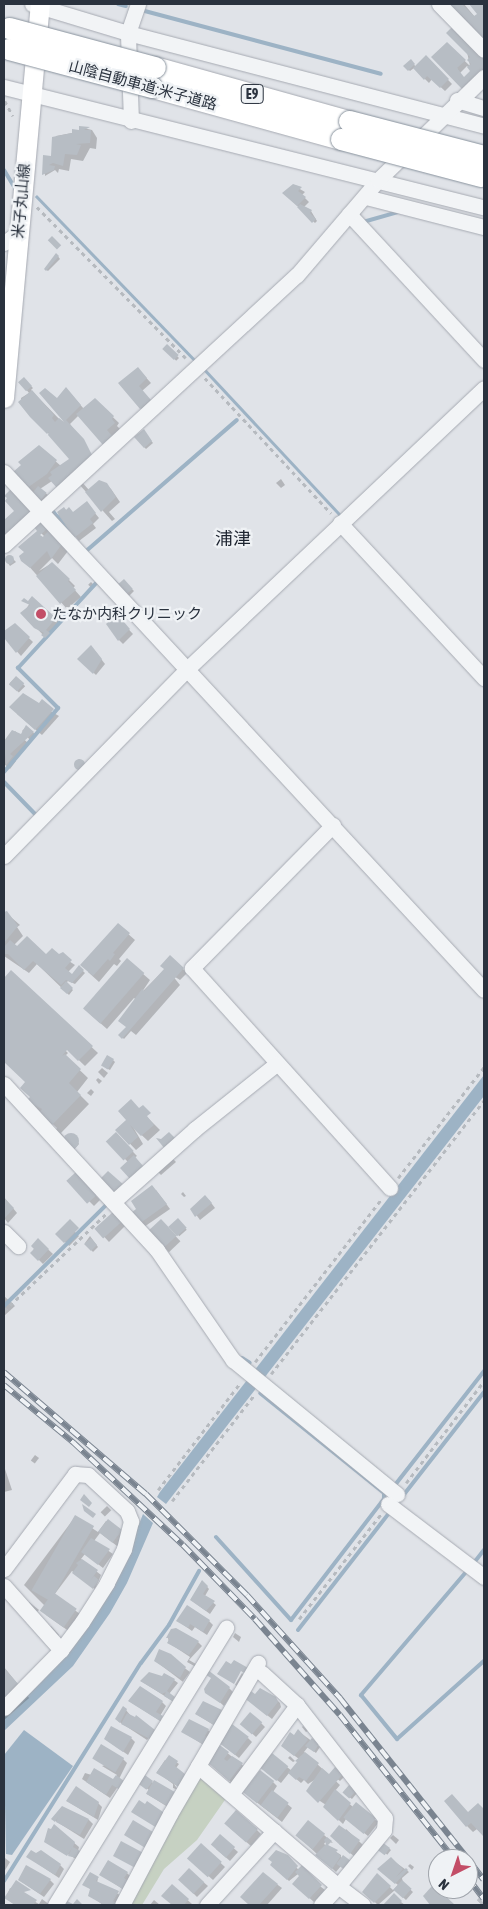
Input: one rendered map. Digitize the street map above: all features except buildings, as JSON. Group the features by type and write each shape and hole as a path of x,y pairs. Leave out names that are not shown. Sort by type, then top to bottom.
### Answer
{"highway":[{"name":"山陰自動車道;米子道路","path":"6,38 345,130 482,177"},
{"name":"山陰自動車道;米子道路","path":"345,130 484,156"}],"main road":[{"name":"米子丸山線","path":"4,398 31,95 37,4"}],"street":[{"path":"37,4 128,33 484,126"},
{"path":"131,121 128,33 138,4"},
{"path":"439,4 484,50"},
{"path":"4,545 298,275 349,214 366,197 378,180 457,100 484,77"},
{"path":"4,88 484,208"},
{"path":"457,100 484,108"},
{"path":"366,197 484,227"},
{"path":"349,214 484,360"},
{"path":"4,244 19,232"},
{"path":"4,856 186,670 484,388"},
{"path":"4,472 484,990"},
{"path":"340,523 484,678"},
{"path":"333,825 192,968 276,1064 390,1188"},
{"path":"114,1204 190,1133 276,1064"},
{"path":"4,1084 157,1250 226,1351 484,1577"},
{"path":"4,1232 18,1246"},
{"path":"4,1569 75,1474 88,1475 126,1512 131,1521 131,1530 107,1584 61,1650 4,1708"},
{"path":"4,1586 61,1650"},
{"path":"55,1905 226,1628"},
{"path":"122,1905 198,1766 260,1668 297,1705 383,1814 387,1824 322,1905"},
{"path":"230,1794 297,1705"},
{"path":"198,1766 338,1886 363,1905"},
{"path":"207,1905 274,1831"}],"path":[{"path":"21,202 44,212 195,368 340,523"},
{"path":"158,1490 484,1067"},
{"path":"172,1501 484,1100"},
{"path":"4,1311 114,1204"}],"green space":[{"path":"199,1773 227,1797 197,1840 164,1869 142,1905 135,1905 129,1901"}],"water":[{"path":"37,195 197,360 195,363 35,197"},
{"path":"203,366 341,514 339,517 201,368"},
{"path":"484,1075 484,1096 166,1504 157,1497 160,1492"},
{"path":"143,1514 153,1523 127,1583 110,1613 73,1666 4,1731 4,1716 63,1658 130,1547"},
{"path":"24,1730 73,1766 12,1855 6,1854 4,1755"}],"waterway":[{"path":"118,4 126,6"},
{"path":"141,10 381,74"},
{"path":"4,170 15,188"},
{"path":"363,222 399,212"},
{"path":"85,552 237,420"},
{"path":"51,509 67,529"},
{"path":"4,772 58,708 18,668 97,582"},
{"path":"4,782 37,816"},
{"path":"4,1306 108,1203"},
{"path":"242,1358 250,1363"},
{"path":"395,1485 484,1371"},
{"path":"402,1497 484,1392"},
{"path":"216,1537 291,1620 384,1499 384,1493 260,1393"},
{"path":"298,1630 390,1512"},
{"path":"473,1564 484,1550"},
{"path":"4,1881 141,1663 169,1625 199,1571"},
{"path":"466,1572 361,1695 397,1739 484,1661"}],"railway":[{"path":"4,1372 146,1494 247,1595 340,1698 460,1849"},
{"path":"4,1385 74,1443 183,1545 255,1619 340,1715 446,1849"},
{"path":"478,1872 484,1880"},
{"path":"478,1891 484,1899"}],"place":[{"name":"たなか内科クリニック","path":"41,614"}],"district":[{"name":"浦津","path":"233,539"}]}
